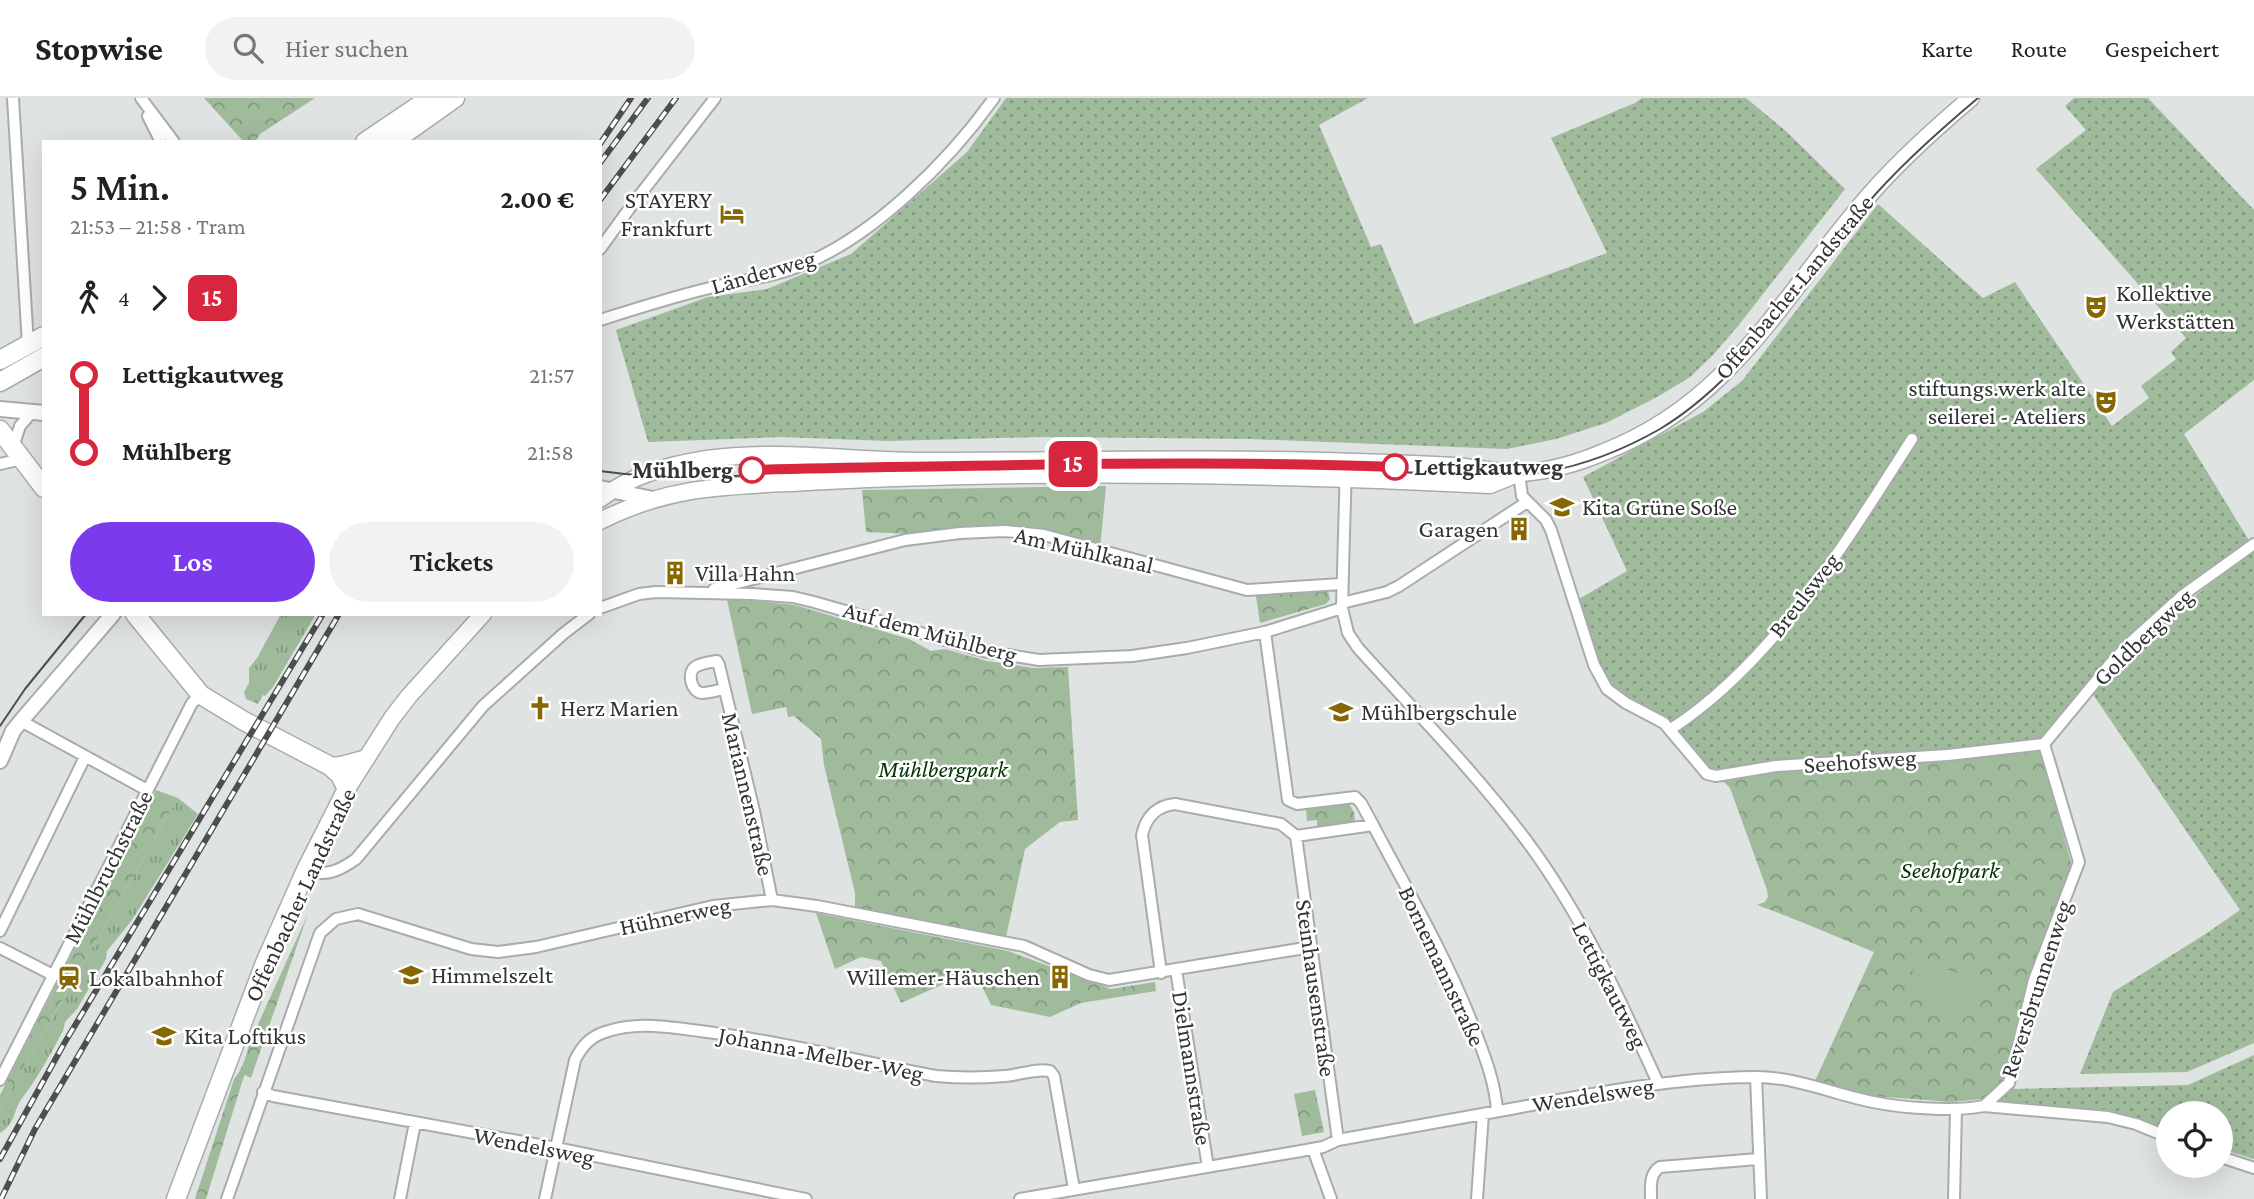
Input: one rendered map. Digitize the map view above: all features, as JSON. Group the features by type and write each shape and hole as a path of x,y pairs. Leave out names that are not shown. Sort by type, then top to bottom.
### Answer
{"main road":[{"path":"396,140 455,98"},
{"name":"Offenbacher Landstraße","path":"602,520 630,506 707,488 850,479 1456,466 1519,473 1571,464 1606,452 1659,425 1702,394 1749,347 1863,202 1971,98"},
{"path":"368,140 418,101"},
{"path":"0,360 42,337"},
{"path":"0,382 42,358"},
{"path":"0,430 42,485"},
{"name":"Offenbacher Landstraße","path":"604,493 641,475 711,458 822,456 920,461 1221,458 1345,470"},
{"path":"850,479 856,471 851,459"},
{"path":"137,616 201,695 330,766 340,775 347,789"},
{"name":"Offenbacher Landstraße","path":"179,1199 188,1168 265,963 306,870 347,789 409,696 481,616"},
{"path":"330,766 367,758"}],"street":[{"path":"13,98 28,345"},
{"path":"140,98 160,140"},
{"path":"140,98 172,140"},
{"path":"602,246 715,98"},
{"name":"Länderweg","path":"602,319 691,293 782,272 828,253 854,237 934,168 971,130 994,98"},
{"path":"412,128 418,101"},
{"path":"0,410 38,412"},
{"path":"0,464 18,453 20,426 38,412"},
{"name":"Breulsweg","path":"1671,729 1715,698 1776,633 1853,531 1912,439"},
{"name":"Lettigkautweg","path":"1345,470 1341,584 1348,633 1358,648 1492,797 1549,873 1595,948 1658,1083"},
{"path":"1519,473 1521,490 1527,502 1540,513 1551,530 1594,665 1607,689 1614,696 1655,717 1671,729"},
{"path":"604,493 653,499"},
{"name":"Auf dem Mühlberg","path":"602,607 639,594 656,592 800,598 983,651 1039,660 1132,656 1265,632 1393,590 1527,502"},
{"name":"Am Mühlkanal","path":"705,592 905,540 1005,531 1044,535 1247,590 1341,584"},
{"name":"Goldbergweg","path":"2044,744 2132,641 2183,595 2254,544"},
{"path":"0,761 13,731 111,616"},
{"path":"306,870 320,875 339,870 356,859 483,706 586,616"},
{"name":"Bornemannstraße","path":"1265,632 1287,797 1290,802 1297,804 1355,797 1361,803 1456,984 1492,1077 1497,1111"},
{"name":"Mariannenstraße","path":"724,689 754,811 772,900"},
{"name":"Mühlbruchstraße","path":"0,1080 192,703 201,695"},
{"path":"21,721 147,790"},
{"name":"Seehofsweg","path":"1671,729 1707,774 1716,776 1776,766 1948,755 2044,744"},
{"name":"Reversbrunnenweg","path":"1984,1106 2009,1083 2034,980 2079,862 2044,744"},
{"path":"0,931 85,757"},
{"name":"Dielmannstraße","path":"1161,973 1142,835 1144,825 1153,812 1175,804 1281,824 1296,836"},
{"path":"1296,836 1373,825"},
{"name":"Steinhausenstraße","path":"1296,836 1338,1140"},
{"name":"Hühnerweg","path":"228,1199 320,933 336,919 345,916 366,916 471,948 498,952 536,947 713,905 772,900 817,906 1024,946 1102,980 1161,973 1311,947"},
{"path":"0,948 53,975"},
{"name":"Dielmannstraße","path":"1176,970 1209,1167"},
{"name":"Johanna-Melber-Weg","path":"556,1149 575,1060 581,1048 604,1032 647,1025 748,1037 936,1076 965,1078 1008,1076 1035,1070 1050,1071 1054,1076 1074,1189"},
{"path":"1756,1077 1761,1199"},
{"name":"Wendelsweg","path":"1020,1199 1312,1149 1338,1140 1621,1088 1756,1077 1805,1084 1875,1103 1956,1109 1984,1106 2108,1118 2136,1124 2156,1132"},
{"name":"Wendelsweg","path":"263,1092 806,1199"},
{"path":"1954,1199 1956,1109"},
{"path":"1477,1199 1483,1114"},
{"path":"400,1199 415,1123"},
{"path":"545,1199 556,1149"},
{"path":"1312,1149 1331,1199"},
{"path":"1651,1199 1652,1176 1660,1167 1758,1159"},
{"path":"2233,1161 2254,1168"}],"green space":[{"path":"204,98 315,98 260,134 256,140 242,140"},
{"path":"1006,98 1368,98 1319,125 1371,247 1381,244 1414,324 1607,253 1551,138 1642,98 1746,98 1787,132 1845,189 1738,326 1690,377 1606,423 1556,439 1507,449 1249,439 1041,437 888,441 781,437 648,442 616,330 708,297 767,289 851,254 967,152"},
{"path":"2074,98 2148,98 2254,210 2254,380 2184,434 2250,542 2183,592 2040,742 1711,770 1662,717 1615,691 1597,661 1577,600 1627,571 1583,477 1703,412 1742,381 1878,204 1983,298 2015,282 2112,426 2149,398 2141,386 2176,359 2171,352 2186,338 2036,169 2086,130 2065,106"},
{"path":"1106,486 1100,550 1024,532 935,535 866,532 862,490"},
{"path":"2254,549 2254,1043 2187,1072 2080,1074 2113,992 2240,910 2092,693 2159,625"},
{"path":"1328,591 1330,599 1326,604 1260,623 1256,596"},
{"name":"Mühlbergpark","path":"727,600 795,605 909,639 931,651 945,649 987,661 1034,668 1068,667 1078,820 1060,822 1025,849 1006,937 855,908 855,893 824,765 821,739 794,716 788,717 786,707 752,714"},
{"path":"280,616 315,616 273,687 263,695 258,704 246,699 244,692 249,683 249,668"},
{"name":"Seehofpark","path":"2037,747 2072,866 2028,980 2000,1085 1982,1099 1952,1102 1872,1096 1815,1081 1874,952 1757,905 1765,902 1768,897 1767,890 1730,788 1722,780 1791,767"},
{"path":"156,790 178,798 0,1109 0,1095"},
{"path":"178,798 198,814 132,920 107,951 106,959 77,1009 65,1022 63,1031 20,1102 12,1121 0,1133 0,1109"},
{"path":"1348,802 1354,812 1355,823 1317,827 1317,820 1307,821 1306,809"},
{"path":"816,913 1008,951 1111,989 1155,982 1156,991 1081,1003 1050,1017 991,1005 979,980 959,977 901,1003 881,961 861,957 835,969"},
{"path":"308,914 251,1078 245,1075 243,1079 206,1199 195,1199 234,1079"},
{"path":"1918,958 1980,982 1966,1018 1904,994"},
{"path":"2254,1055 2254,1159 2233,1153 2233,1101 2156,1101 2156,1125 2108,1111 2000,1101 2008,1089 2188,1085"},
{"path":"1315,1090 1324,1132 1302,1136 1294,1094"}],"tram line":[{"path":"602,471 695,477 938,469 1244,468 1491,476 1545,472 1590,461 1660,429 1692,407 1720,382 1772,325 1879,190 1920,149 1978,98"},
{"name":"15","path":"752,470 1131,463 1395,467"},
{"path":"0,726 25,689 84,616"}],"railway":[{"path":"602,141 631,98"},
{"path":"602,160 648,98"},
{"path":"602,197 676,98"},
{"path":"0,1159 65,1042 322,616"},
{"path":"1,1199 35,1129 338,616"}],"place":[{"name":"STAYERY Frankfurt","path":"732,214"},
{"name":"Kollektive Werkstätten","path":"2096,307"},
{"name":"stiftungs.werk alte seilerei - Ateliers","path":"2106,402"},
{"name":"Lettigkautweg","path":"1395,467"},
{"name":"Mühlberg","path":"752,470"},
{"name":"Kita Grüne Soße","path":"1562,507"},
{"name":"Garagen","path":"1519,529"},
{"name":"Villa Hahn","path":"675,573"},
{"name":"Herz Marien","path":"540,708"},
{"name":"Mühlbergschule","path":"1341,712"},
{"name":"Himmelszelt","path":"411,975"},
{"name":"Willemer-Häuschen","path":"1060,977"},
{"name":"Lokalbahnhof","path":"69,978"},
{"name":"Kita Loftikus","path":"164,1036"}]}
